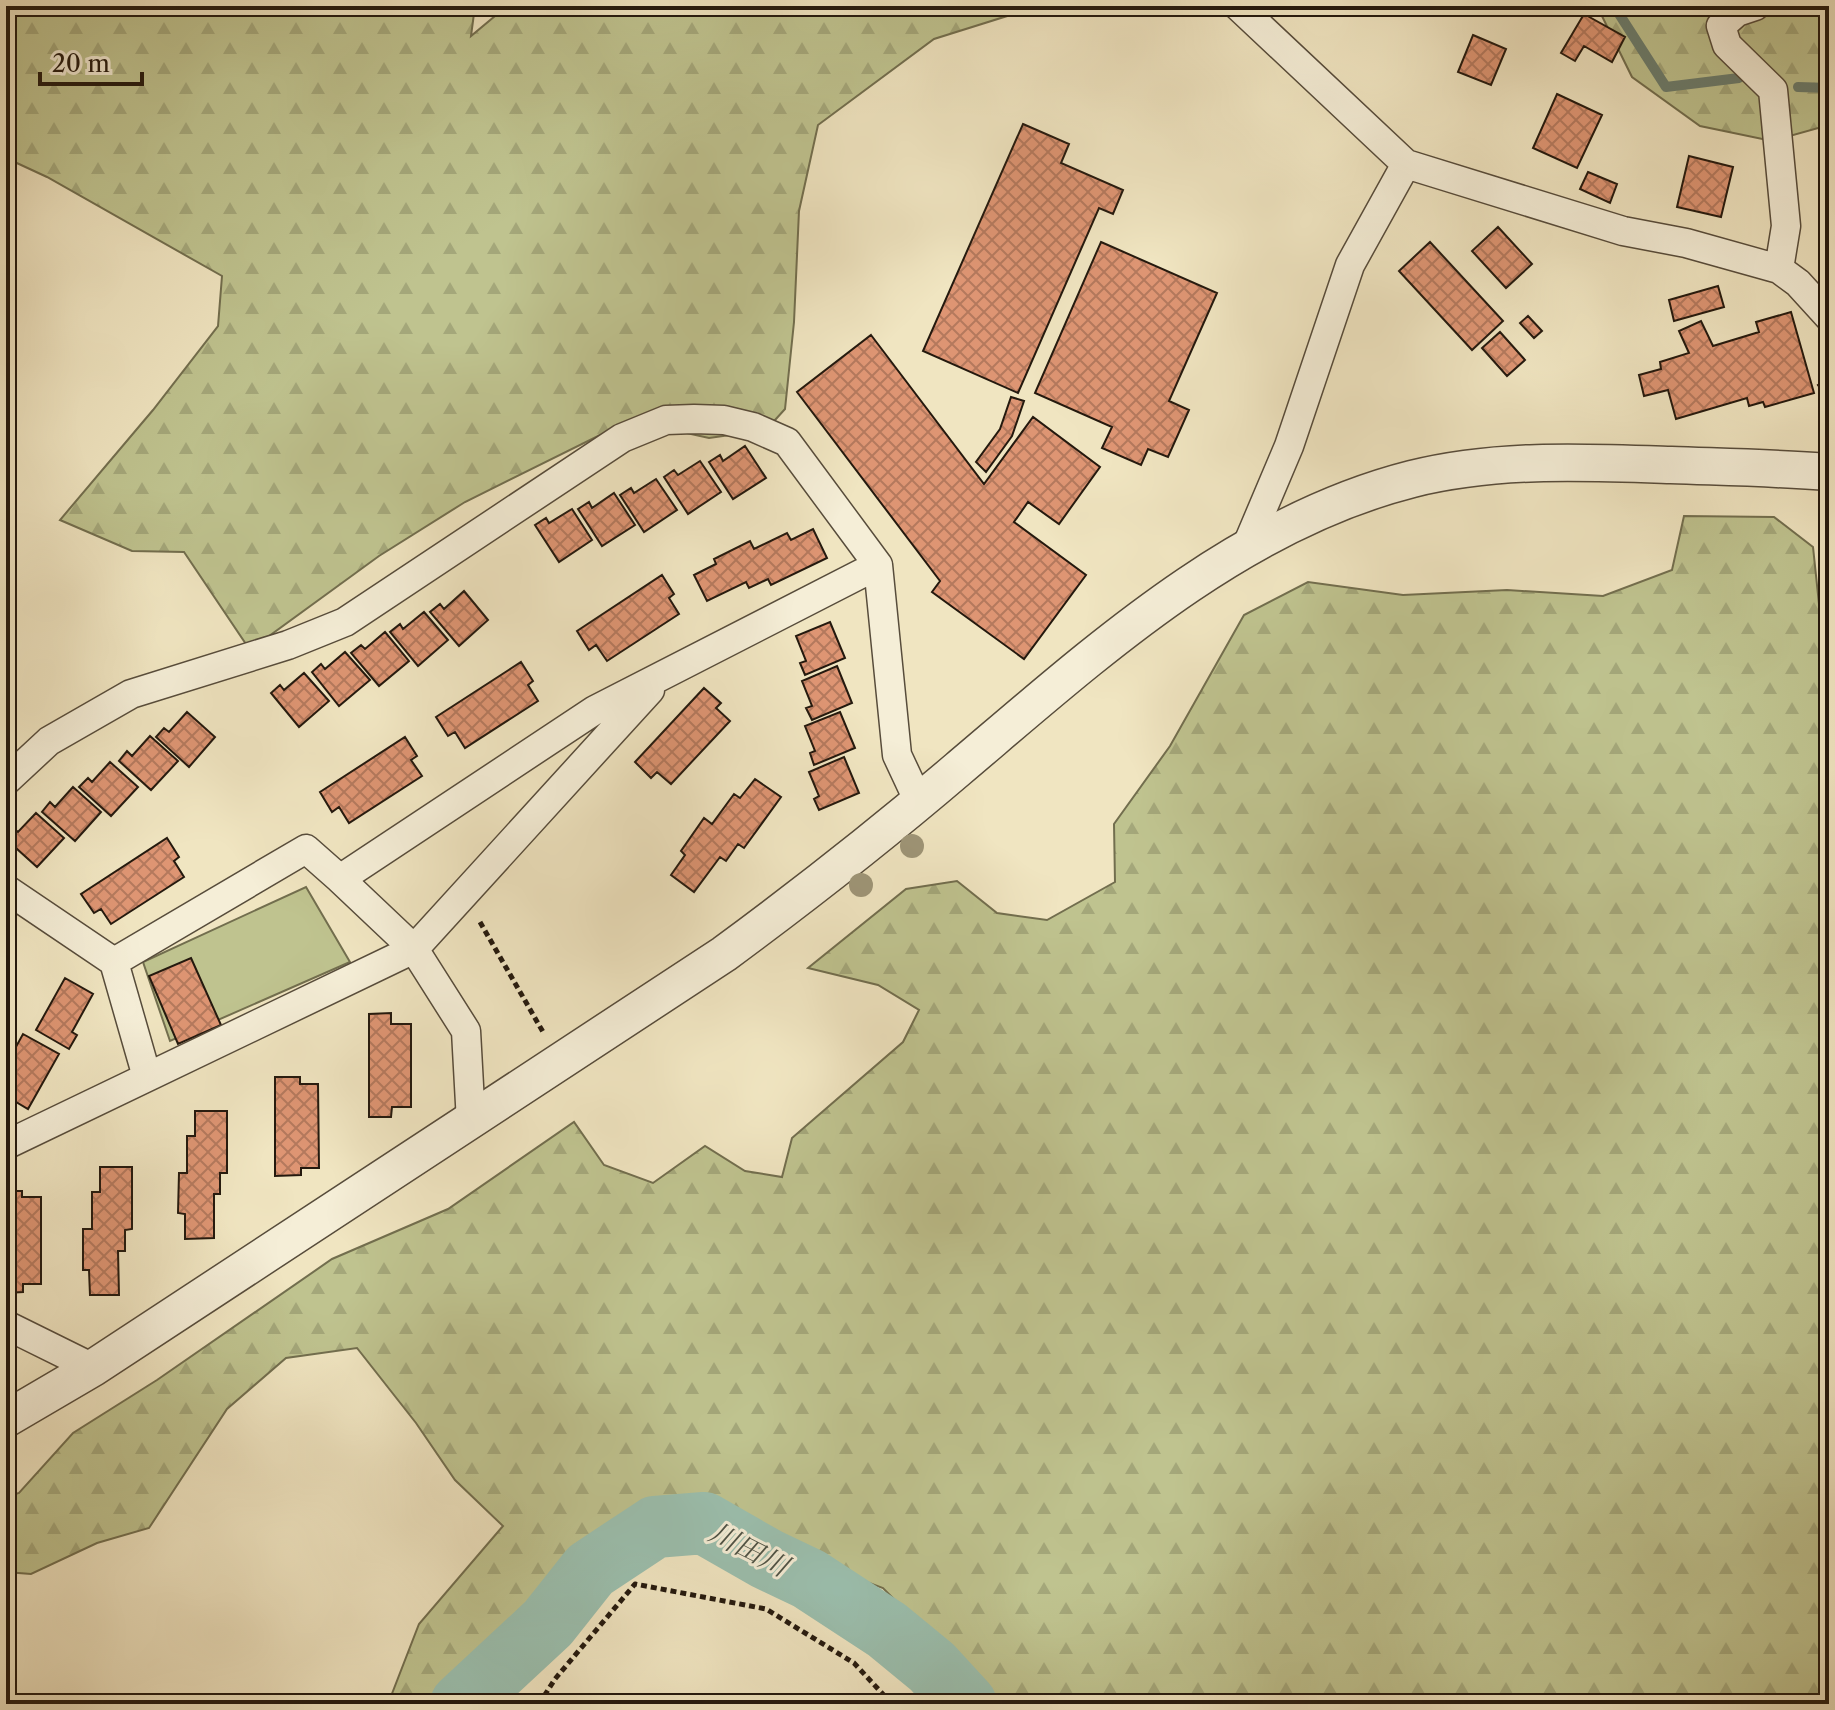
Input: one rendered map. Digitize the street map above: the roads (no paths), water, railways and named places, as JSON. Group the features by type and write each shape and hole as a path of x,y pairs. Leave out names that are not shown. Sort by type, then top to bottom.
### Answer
{"street":[{"path":"1238,6 1406,164 1623,231 1686,243 1779,269 1798,283 1829,317"},
{"path":"1755,6 1737,12 1721,26 1727,45 1773,90 1786,226 1779,269"},
{"path":"1245,550 1289,446 1350,265 1406,164"},
{"path":"6,781 49,741 131,694 288,645 345,622 622,438 666,420 724,420 753,427 787,442 878,565 897,755 919,802"},
{"path":"6,1419 93,1368 724,954 802,897 1168,597 1245,550 1341,501 1415,479 1489,467 1578,461 1829,472"},
{"path":"340,879 595,710 878,565"},
{"path":"6,1145 414,949 663,677"},
{"path":"114,962 306,849 414,949 466,1031 471,1122"},
{"path":"6,889 114,962 147,1077"},
{"path":"6,1325 93,1368"}],"waterway":[{"path":"1614,6 1666,87 1739,78"},
{"path":"1798,87 1829,88"},
{"name":"川田川","path":"461,1704 548,1623 590,1570 655,1527 704,1523 809,1579 887,1630 932,1667 966,1704"}]}
